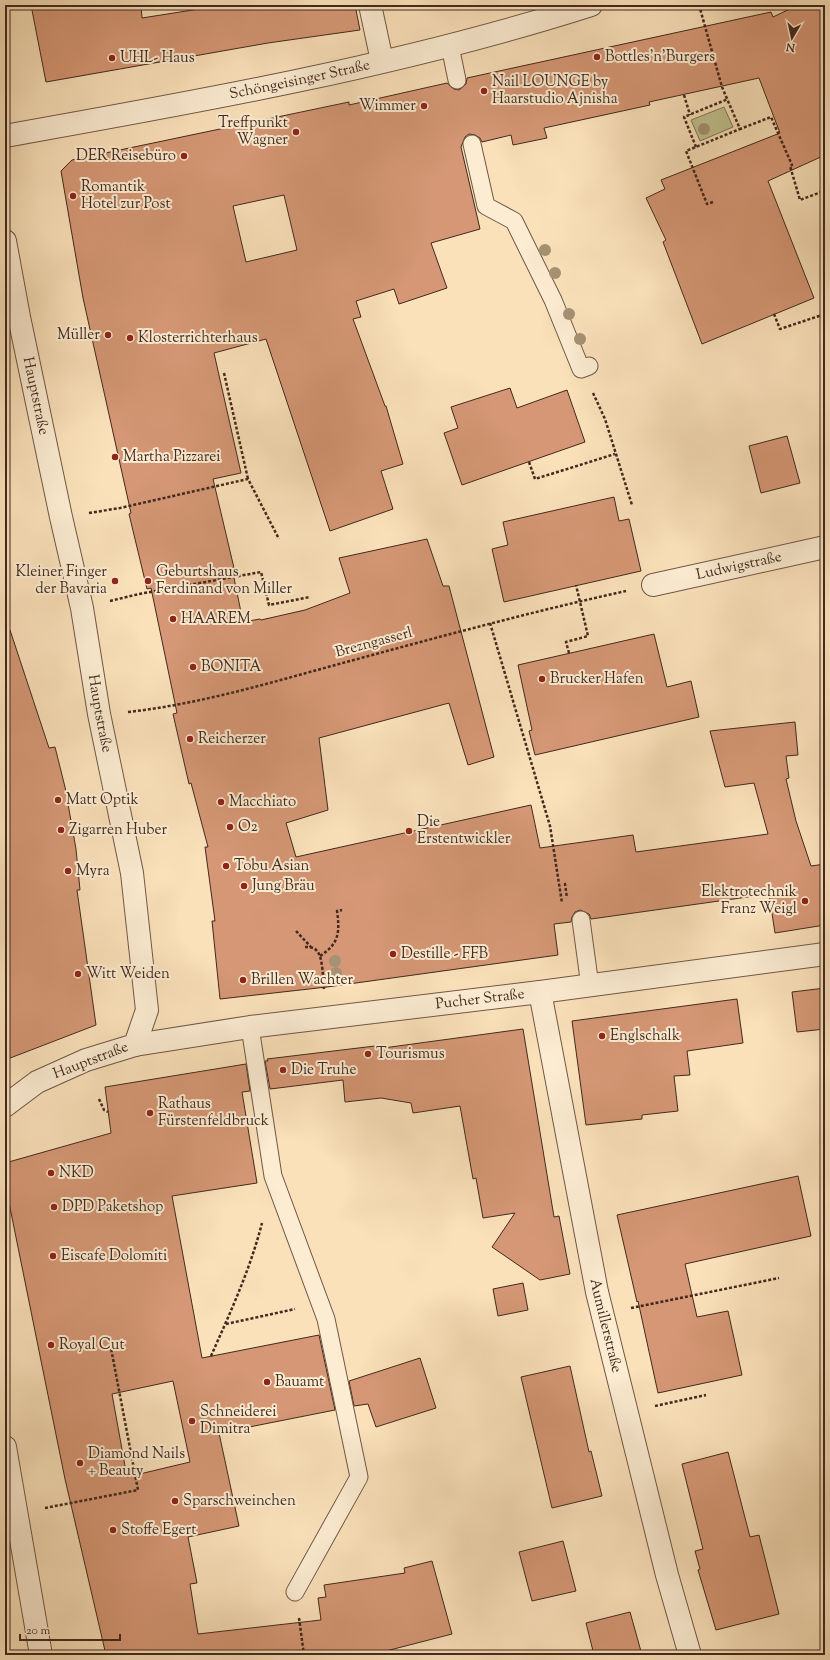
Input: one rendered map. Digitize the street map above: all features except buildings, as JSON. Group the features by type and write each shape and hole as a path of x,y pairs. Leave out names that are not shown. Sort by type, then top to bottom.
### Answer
{"street":[{"path":"370,5 382,61"},
{"name":"Schöngeisinger Straße","path":"5,136 250,91 450,46 591,5"},
{"name":"Hauptstraße","path":"5,241 18,317 82,608 99,714 132,873 147,1010 134,1045 86,1060 43,1080 5,1106"},
{"name":"Ludwigstraße","path":"653,585 825,547"},
{"name":"Pucher Straße","path":"134,1045 250,1027 590,986 825,954"},
{"name":"Aumillerstraße","path":"540,992 602,1313 667,1575 690,1655"},
{"path":"5,1447 40,1655"}],"lane":[{"path":"450,46 457,80"},
{"path":"472,144 486,206 520,218 585,368"},
{"path":"581,920 590,986"},
{"path":"250,1027 273,1176 326,1319 359,1477 295,1592"}],"path":[{"path":"699,5 722,87 740,129"},
{"path":"684,95 690,115"},
{"path":"696,147 684,117 728,99"},
{"path":"713,202 707,204 686,151 771,117 792,164 790,166 800,200 821,192 825,207"},
{"path":"774,314 780,329 825,314"},
{"path":"585,368 605,419 632,505"},
{"path":"224,373 248,479 279,538"},
{"path":"529,462 535,479 615,454"},
{"path":"61,517 120,508 248,479"},
{"path":"82,608 139,594 261,572 269,605 310,597"},
{"path":"569,653 566,642 588,636 576,585"},
{"name":"Brezngasserl","path":"99,714 165,708 231,693 490,623 653,585"},
{"path":"490,623 550,826 562,909"},
{"path":"320,956 334,943 339,925 337,911 342,910"},
{"path":"296,931 311,947 317,950 320,956 324,990"},
{"path":"305,947 311,947"},
{"path":"99,1099 104,1110 108,1112"},
{"path":"211,1356 238,1296 258,1240 263,1219"},
{"path":"602,1313 779,1278"},
{"path":"226,1324 320,1303"},
{"path":"16,1514 138,1490 110,1342"},
{"path":"626,1412 706,1395"},
{"path":"295,1592 304,1655"}],"green space":[{"path":"724,107 733,127 700,141 691,120"}],"place":[{"name":"Bottles'n'Burgers","path":"597,57"},
{"name":"UHL- Haus","path":"112,58"},
{"name":"Nail LOUNGE by Haarstudio Ajnisha","path":"484,91"},
{"name":"Wimmer","path":"424,106"},
{"name":"Treffpunkt Wagner","path":"296,132"},
{"name":"DER Reisebüro","path":"184,156"},
{"name":"Romantik Hotel zur Post","path":"73,196"},
{"name":"Müller","path":"108,335"},
{"name":"Klosterrichterhaus","path":"130,338"},
{"name":"Martha Pizzarei","path":"115,457"},
{"name":"Kleiner Finger der Bavaria","path":"115,581"},
{"name":"Geburtshaus Ferdinand von Miller","path":"148,581"},
{"name":"HAAREM","path":"173,619"},
{"name":"BONITA","path":"193,667"},
{"name":"Brucker Hafen","path":"542,679"},
{"name":"Reicherzer","path":"190,739"},
{"name":"Matt Optik","path":"58,800"},
{"name":"Macchiato","path":"221,802"},
{"name":"O2","path":"230,827"},
{"name":"Zigarren Huber","path":"61,830"},
{"name":"Die Erstentwickler","path":"409,831"},
{"name":"Tobu Asian","path":"226,866"},
{"name":"Myra","path":"68,871"},
{"name":"Jung Bräu","path":"244,886"},
{"name":"Elektrotechnik Franz Weigl","path":"805,901"},
{"name":"Destille - FFB","path":"393,954"},
{"name":"Witt Weiden","path":"78,974"},
{"name":"Brillen Wachter","path":"243,980"},
{"name":"Englschalk","path":"602,1036"},
{"name":"Tourismus","path":"368,1054"},
{"name":"Die Truhe","path":"283,1070"},
{"name":"Rathaus Fürstenfeldbruck","path":"150,1113"},
{"name":"NKD","path":"51,1173"},
{"name":"DPD Paketshop","path":"54,1207"},
{"name":"Eiscafe Dolomiti","path":"53,1256"},
{"name":"Royal Cut","path":"51,1345"},
{"name":"Bauamt","path":"267,1382"},
{"name":"Schneiderei Dimitra","path":"192,1421"},
{"name":"Diamond Nails + Beauty","path":"80,1463"},
{"name":"Sparschweinchen","path":"175,1501"},
{"name":"Stoffe Egert","path":"113,1530"}]}
